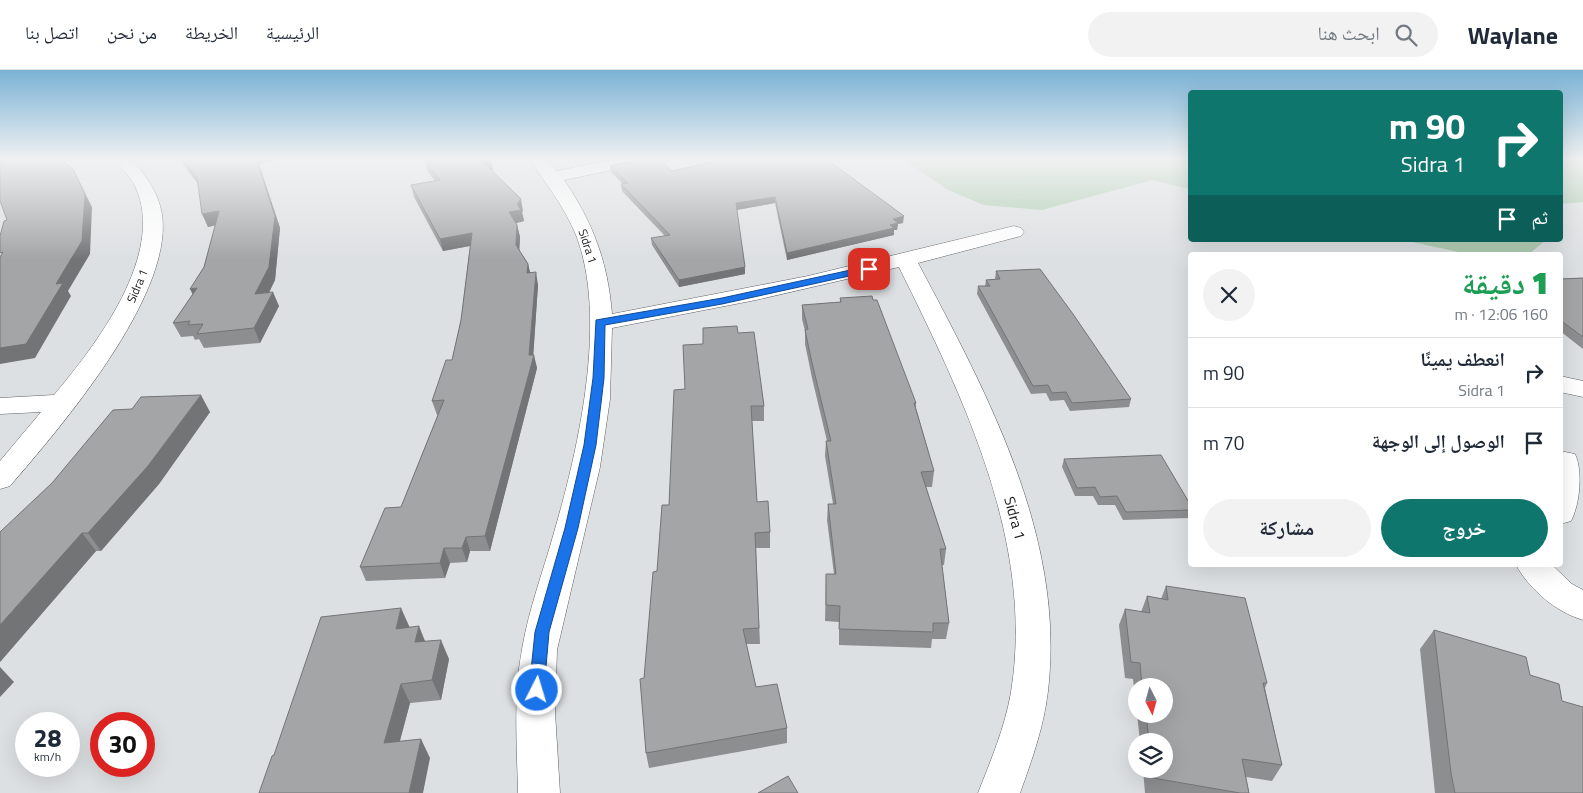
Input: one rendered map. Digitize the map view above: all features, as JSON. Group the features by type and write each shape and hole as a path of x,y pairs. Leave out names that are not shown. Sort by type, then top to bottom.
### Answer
{"street":[{"name":"Sidra 1","path":"0,479 31,444 104,349 130,304 146,267 152,235 150,208 145,192"},
{"name":"Sidra 1","path":"539,793 535,710 542,632 571,528 590,445 598,378 600,322 595,267 578,219 561,192"},
{"path":"600,322 722,301 906,260 1014,232"},
{"name":"Sidra 1","path":"906,260 980,411 1013,506 1028,564 1033,618 1031,679 1017,745 999,793"},
{"path":"1563,385 1583,389"},
{"path":"0,406 62,403"},
{"path":"1563,499 1569,465"},
{"path":"1563,515 1583,518"},
{"path":"1534,567 1560,593 1583,607"}],"green space":[{"path":"952,192 1109,192 1042,210 984,205"},
{"path":"1563,192 1583,192 1583,202 1563,204"},
{"path":"1412,242 1544,242 1531,252 1459,252"}],"building":[{"path":"0,192 84,192 85,194 82,241 56,284 63,283 26,344 0,348 0,257 3,252 0,253 0,236 4,221 7,220 0,201"},
{"path":"199,192 267,192 275,216 269,267 255,294 273,292 254,328 197,334 203,324 188,325 190,321 173,323 197,288 190,289 204,267 219,211 202,214"},
{"path":"415,192 514,192 521,199 517,204 521,210 509,212 517,225 516,245 528,264 527,273 536,272 529,355 534,355 485,536 466,537 462,548 444,548 440,563 360,567 385,508 401,507 444,400 432,401 446,360 452,360 461,320 472,233 440,239"},
{"path":"628,192 871,192 904,216 893,219 898,223 890,225 894,228 787,253 775,197 736,203 745,267 679,280 651,238 670,235"},
{"path":"1040,269 1131,399 1072,403 1066,392 1052,393 1048,385 1033,386 978,286 990,286 986,280 1000,279 996,271"},
{"path":"1583,278 1583,337 1563,322 1563,279"},
{"path":"872,296 873,300 877,300 916,403 914,403 934,471 921,472 946,549 940,549 949,623 933,623 933,632 839,629 840,606 826,605 826,574 836,574 828,504 836,504 826,441 831,441 812,363 805,330 808,329 802,305 841,302 840,298"},
{"path":"737,326 738,333 754,332 764,406 751,406 757,502 768,501 770,532 755,533 759,628 743,629 756,687 777,684 787,728 646,753 640,679 644,678 653,572 657,571 662,505 669,505 674,390 685,389 683,345 703,344 703,328"},
{"path":"201,395 148,466 88,533 82,533 0,625 0,532 52,483 113,410 132,409 141,397"},
{"path":"1161,455 1188,501 1188,510 1126,512 1117,496 1100,497 1095,487 1077,488 1064,459"},
{"path":"1166,586 1245,598 1267,683 1263,683 1282,765 1242,759 1249,793 1153,778 1173,778 1173,733 1148,733 1147,723 1173,723 1173,678 1141,678 1140,663 1131,662 1125,609 1150,613 1147,596 1168,600"},
{"path":"401,608 396,629 419,626 415,642 441,640 432,680 401,684 384,743 421,739 409,793 259,793 274,755 321,617"},
{"path":"1434,630 1526,657 1530,675 1559,684 1562,701 1583,707 1583,793 1455,793"},
{"path":"788,776 798,793 758,793"}],"route":[{"path":"537,690 542,632 571,528 590,445 598,378 600,322 722,301 869,269"}]}
